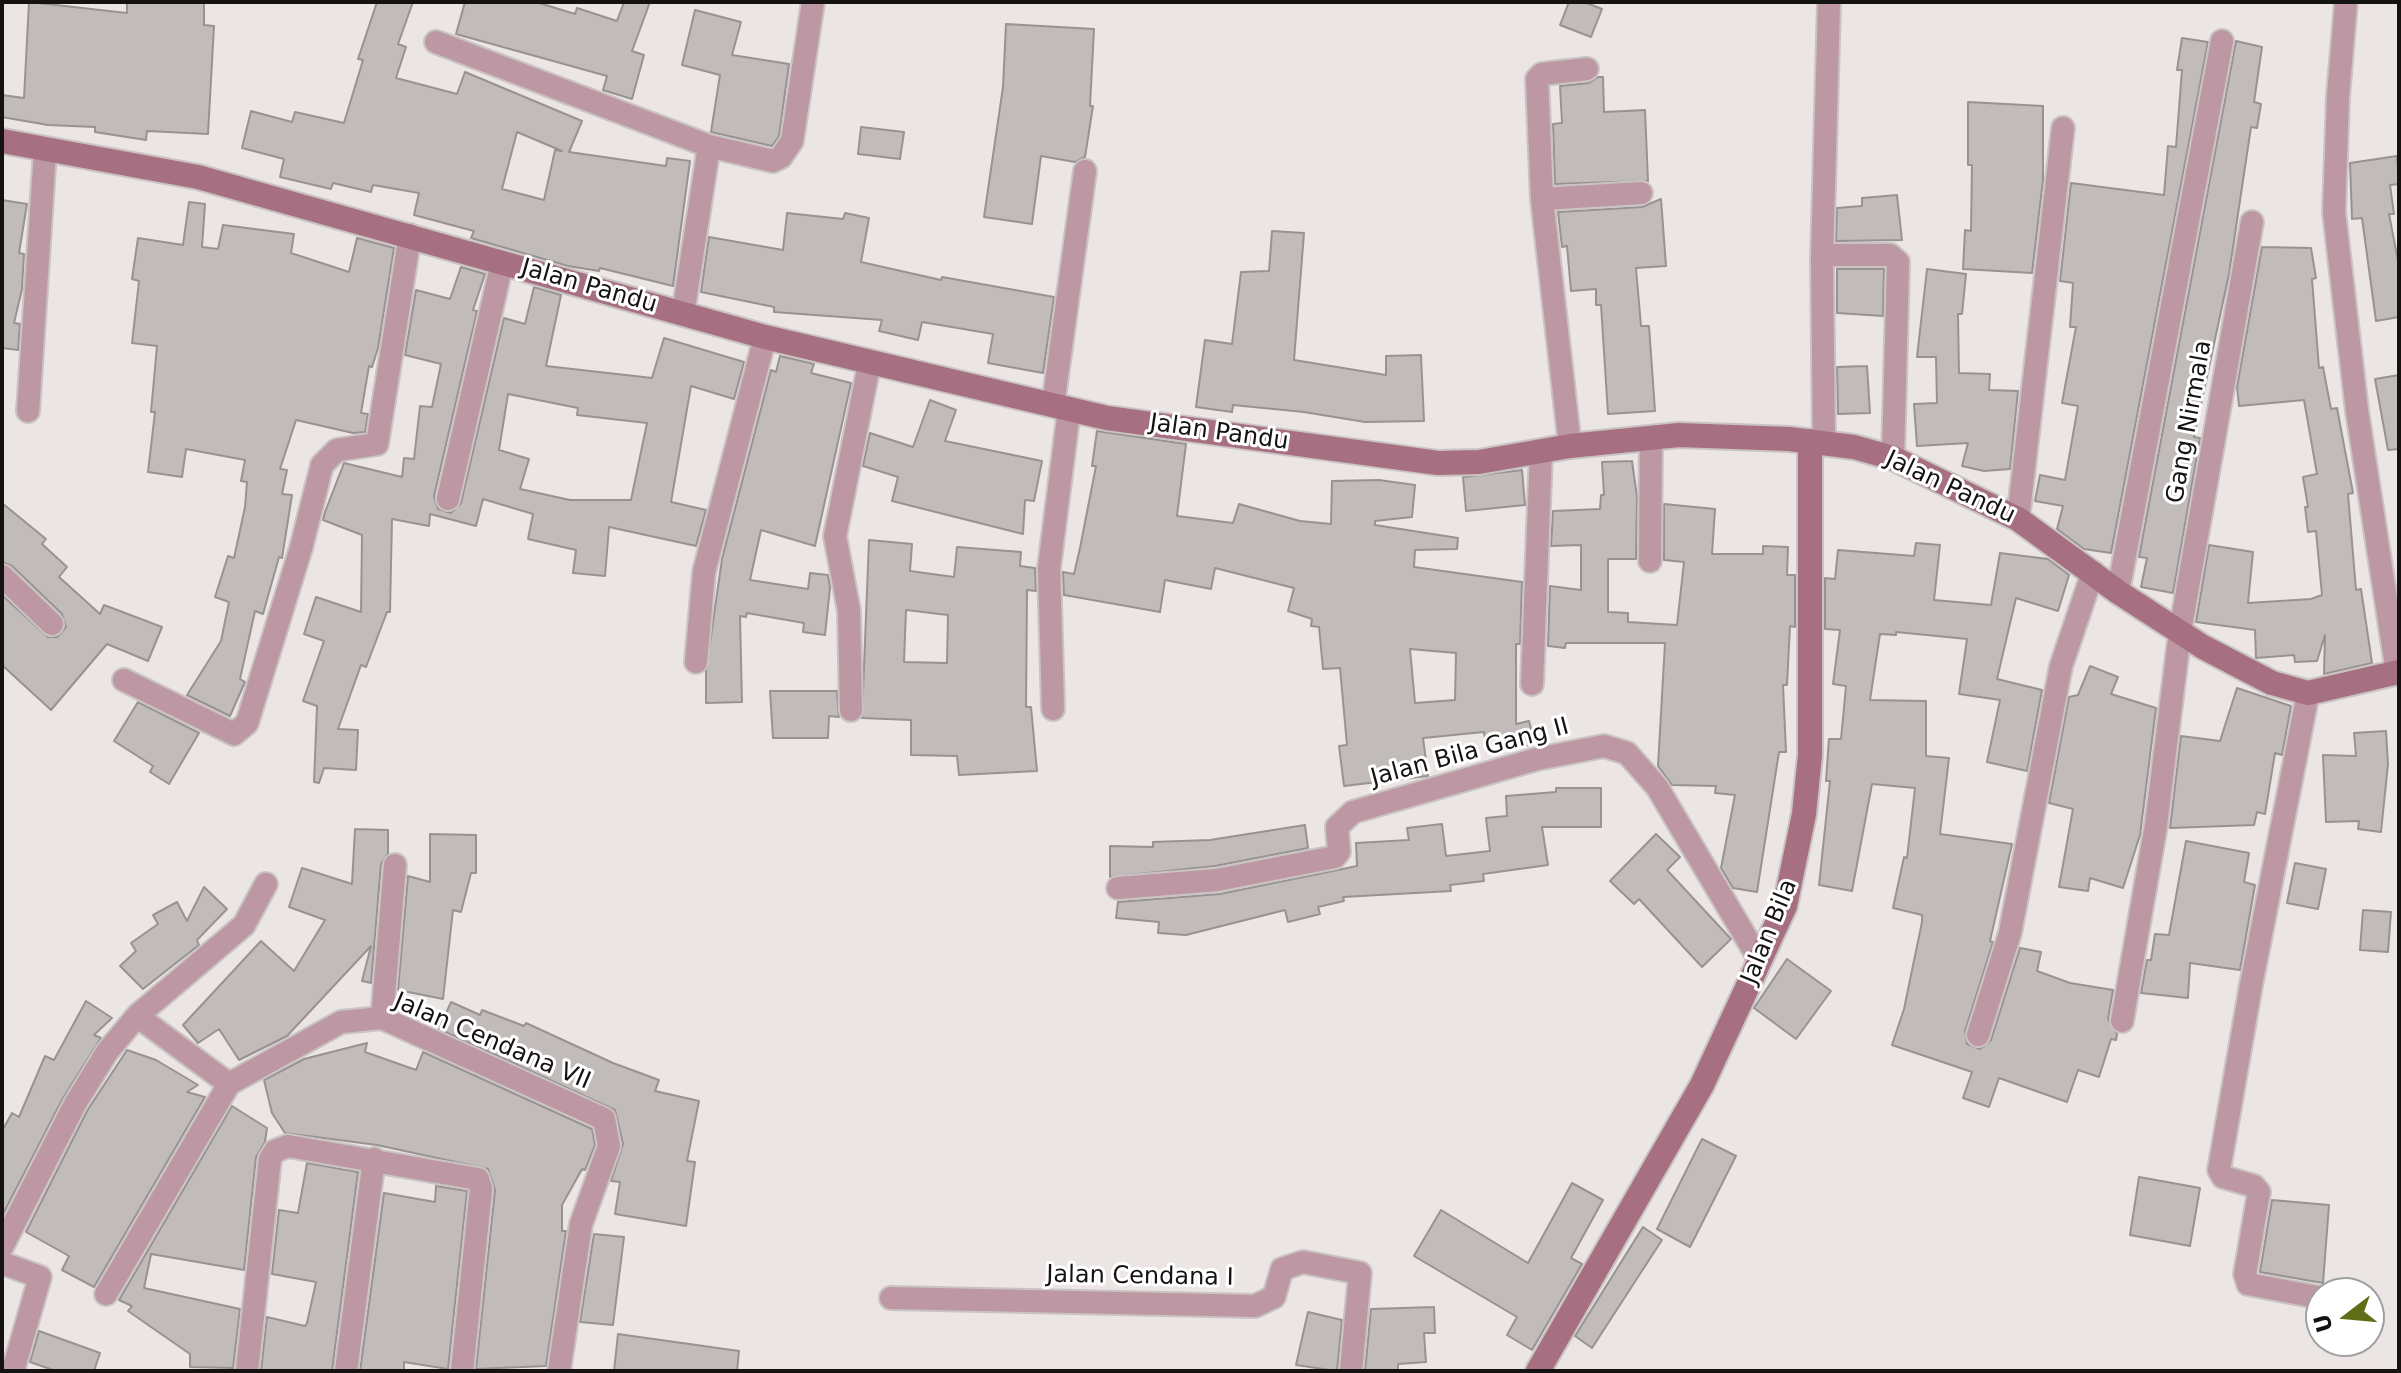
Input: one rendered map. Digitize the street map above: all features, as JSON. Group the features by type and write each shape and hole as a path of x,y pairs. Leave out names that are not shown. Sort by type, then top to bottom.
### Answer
{"main road":[{"name":"Jalan Pandu","path":"2,141 198,177 869,365 1061,408 1438,463 1479,462 1570,446 1651,437 1817,442 1893,458 2018,519 2118,592 2244,671 2308,693"},
{"name":"Jalan Bila","path":"1538,1371 1702,1085 1785,906 1804,814 1810,755 1817,442"},
{"path":"2308,693 2398,672"}],"street":[{"path":"436,42 709,146 765,161 781,157 792,141 813,2"},
{"path":"1817,442 1829,2"},
{"path":"2346,2 2337,111 2334,212 2357,411 2398,672"},
{"path":"2118,592 2222,41"},
{"path":"1570,446 1542,199 1537,79 1542,74 1587,69"},
{"path":"2018,519 2063,128"},
{"path":"683,314 709,146"},
{"path":"28,411 45,151"},
{"path":"1053,709 1049,568 1061,408 1085,171"},
{"path":"1542,199 1641,193"},
{"name":"Gang Nirmala","path":"2122,1021 2156,825 2180,632 2252,222"},
{"path":"124,680 234,734 247,723 301,548 322,465 337,450 377,444 410,235"},
{"path":"1835,255 1890,255 1898,262 1893,458"},
{"path":"448,499 502,263"},
{"path":"696,662 704,572 765,337"},
{"path":"851,710 849,611 835,536 869,365"},
{"path":"1650,561 1651,437"},
{"path":"1532,684 1541,452"},
{"path":"1978,1035 2010,933 2061,666 2093,572"},
{"path":"2,576 52,624"},
{"path":"2305,1295 2248,1284 2245,1274 2259,1192 2254,1186 2223,1177 2219,1170 2308,693"},
{"name":"Jalan Bila Gang II","path":"1118,888 1217,880 1332,858 1339,854 1337,827 1353,812 1537,759 1604,746 1627,753 1657,787 1760,961"},
{"path":"382,1018 395,865"},
{"path":"2,1247 89,1078 137,1016 244,925 266,884"},
{"path":"106,1294 229,1084 137,1016"},
{"name":"Jalan Cendana VII","path":"229,1084 341,1022 382,1018 604,1119 609,1146 581,1224 559,1371"},
{"path":"247,1371 272,1155 288,1146 478,1179 481,1189 462,1371"},
{"path":"346,1371 374,1159"},
{"name":"Jalan Cendana I","path":"891,1298 1255,1306 1274,1297 1282,1269 1303,1262 1360,1273 1351,1371"},
{"path":"2,1263 40,1277 13,1371"}],"building":[{"path":"29,2 127,13 127,2 204,2 204,25 214,26 208,134 147,131 146,140 95,132 95,127 48,125 2,117 2,95 24,98"},
{"path":"377,2 413,2 398,44 406,47 396,78 457,94 465,72 582,121 569,152 666,166 667,158 690,161 673,286 600,268 599,271 568,266 471,238 474,231 414,215 419,193 373,185 371,192 333,183 331,189 280,177 284,159 242,148 251,111 292,122 295,112 344,123 363,60 358,59","holes":["517,132 562,151 555,150 544,200 502,189"]},
{"path":"465,2 536,2 575,14 577,8 617,21 624,2 650,2 632,51 644,55 632,99 603,90 607,76 456,34"},
{"path":"1569,2 1584,2 1602,9 1591,37 1560,25"},
{"path":"695,10 741,22 732,55 789,64 779,136 772,146 711,132 720,75 682,65"},
{"path":"1006,24 1094,29 1090,106 1093,106 1085,157 1075,162 1041,156 1032,224 984,217 1003,87"},
{"path":"2182,38 2208,42 2111,553 2084,549 2057,529 2063,506 2035,501 2040,475 2065,480 2078,406 2062,403 2076,327 2070,327 2073,283 2060,281 2071,183 2164,195 2168,146 2176,147 2182,70 2177,70"},
{"path":"2236,41 2262,47 2254,102 2261,104 2257,128 2251,127 2229,274 2194,437 2200,438 2173,593 2141,587 2147,558 2139,557"},
{"path":"1603,77 1604,112 1645,110 1648,181 1555,184 1553,124 1562,123 1560,86 1589,83"},
{"path":"1968,102 2043,106 2043,180 2032,273 1963,269 1965,230 1971,231 1972,165 1968,165"},
{"path":"861,127 904,132 900,159 858,154"},
{"path":"2397,156 2399,184 2390,185 2394,214 2389,214 2399,266 2399,317 2376,321 2362,218 2352,219 2350,163"},
{"path":"1897,195 1902,240 1836,241 1837,208 1862,206 1862,198"},
{"path":"1661,199 1666,266 1636,268 1641,326 1649,326 1655,411 1608,414 1601,305 1596,305 1596,289 1571,291 1567,246 1562,247 1558,212 1642,207"},
{"path":"2,200 27,204 19,253 24,254 22,289 14,323 20,324 18,350 2,348"},
{"path":"189,202 205,204 202,247 218,249 223,225 294,234 291,253 349,272 357,238 394,248 378,348 372,367 369,366 361,413 368,414 365,432 353,433 296,420 280,469 287,470 282,494 292,495 282,558 279,557 263,614 255,611 240,679 245,682 230,716 187,695 221,641 229,602 215,597 228,556 234,558 245,507 247,482 241,481 245,460 186,449 182,477 148,472 155,412 151,412 157,346 132,343 139,281 132,279 138,238 183,245"},
{"path":"787,213 843,219 845,213 869,218 861,262 941,280 942,277 1054,297 1043,373 988,363 993,334 922,322 918,340 879,331 882,320 774,312 774,307 701,292 709,237 783,250"},
{"path":"1272,231 1304,233 1294,360 1386,375 1386,356 1421,355 1424,421 1365,422 1233,405 1232,412 1196,407 1205,340 1232,344 1241,272 1269,271"},
{"path":"2262,247 2311,248 2316,278 2312,279 2319,368 2323,367 2331,409 2337,408 2353,493 2348,494 2356,590 2361,589 2372,663 2324,674 2325,635 2317,661 2295,662 2294,655 2256,658 2255,630 2196,622 2209,545 2253,552 2248,603 2311,599 2322,595 2316,531 2308,532 2305,507 2308,507 2303,477 2317,474 2304,400 2239,406 2237,387"},
{"path":"461,267 485,274 473,310 477,311 434,496 438,509 451,513 461,503 504,318 525,324 534,287 561,295 546,366 652,378 664,338 744,362 734,399 691,386 671,502 706,510 696,546 609,527 605,576 573,573 576,550 528,539 533,514 483,499 476,526 430,514 429,526 392,519 390,612 387,612 366,667 361,665 338,729 358,730 356,770 324,768 319,783 314,782 317,706 303,701 324,641 304,634 316,597 361,612 362,535 323,520 325,512 344,463 402,477 404,458 414,459 420,406 432,407 441,364 405,355 416,290 450,299","holes":["508,394 578,408 577,415 647,423 631,500 570,500 520,489 529,459 499,450"]},
{"path":"1837,269 1884,269 1883,316 1837,313"},
{"path":"1927,269 1966,274 1962,314 1958,314 1959,373 1990,374 1989,390 2018,391 2010,469 1984,471 1962,466 1968,443 1917,446 1914,404 1937,403 1936,357 1917,357"},
{"path":"780,356 814,364 811,373 851,383 815,546 761,530 750,580 808,589 810,573 828,575 830,588 825,635 803,632 804,623 747,613 746,617 740,616 742,702 706,703 706,671 722,559 771,370 776,372"},
{"path":"1867,366 1870,413 1838,414 1837,367"},
{"path":"2399,375 2399,449 2388,450 2375,379"},
{"path":"930,400 956,410 945,441 1042,461 1034,501 1025,500 1023,534 892,501 898,477 863,466 870,433 913,447"},
{"path":"1097,431 1186,444 1177,516 1233,523 1239,504 1300,521 1331,524 1332,481 1379,480 1415,485 1412,517 1375,521 1375,525 1458,538 1457,549 1415,550 1414,567 1522,582 1520,644 1516,644 1516,724 1529,721 1535,744 1487,752 1484,732 1423,738 1428,776 1344,786 1339,746 1347,745 1340,668 1323,669 1319,627 1311,626 1312,619 1288,611 1294,588 1215,568 1211,589 1165,580 1160,612 1064,595 1063,572 1074,574 1096,466 1092,466","holes":["1410,649 1456,653 1455,700 1415,703"]},
{"path":"1632,461 1637,497 1636,559 1608,559 1608,612 1628,613 1628,622 1677,625 1684,562 1664,560 1664,504 1715,509 1712,554 1763,554 1763,546 1788,547 1787,575 1795,575 1795,627 1790,626 1787,685 1783,685 1786,752 1779,752 1757,892 1733,888 1721,868 1735,795 1715,793 1716,786 1672,785 1658,766 1665,643 1566,643 1565,648 1548,646 1550,586 1581,590 1581,545 1551,546 1553,511 1600,509 1601,495 1604,495 1602,462"},
{"path":"1522,470 1525,505 1466,511 1463,477"},
{"path":"2,503 46,539 42,544 67,567 59,577 100,614 104,605 162,627 148,661 107,644 51,710 2,665 2,595 48,637 57,637 66,627 62,614 12,566 2,562"},
{"path":"869,540 912,544 910,571 954,577 957,547 1021,552 1020,566 1035,568 1036,591 1027,590 1026,707 1031,707 1037,771 959,775 957,756 911,755 911,720 862,718","holes":["906,610 948,615 947,663 904,662"]},
{"path":"1916,543 1940,545 1934,600 1991,605 2000,553 2048,559 2069,575 2058,611 2016,598 1997,679 2042,690 2027,771 1987,762 2000,700 1959,694 1967,639 1896,632 1896,635 1880,634 1870,700 1926,701 1926,756 1949,758 1940,834 2012,844 1990,941 1993,942 1965,1031 1967,1044 1980,1049 1991,1040 2020,948 2041,952 2037,971 2070,983 2113,990 2108,1019 2117,1034 2116,1040 2111,1039 2099,1077 2078,1070 2067,1102 1999,1078 1989,1107 1963,1098 1972,1072 1892,1045 1904,1009 1922,922 1922,915 1893,908 1904,857 1907,858 1915,788 1872,784 1852,891 1819,885 1830,781 1826,781 1829,739 1841,739 1846,686 1833,684 1840,630 1825,629 1825,578 1835,579 1838,550 1914,556"},
{"path":"2090,666 2118,677 2111,694 2156,708 2140,835 2123,888 2090,878 2088,891 2059,887 2073,809 2049,803 2069,697 2078,695"},
{"path":"2237,688 2291,706 2282,755 2275,753 2265,814 2257,812 2254,825 2170,828 2181,736 2220,741"},
{"path":"770,691 837,691 839,717 829,716 828,738 773,738"},
{"path":"138,702 199,733 169,784 150,772 153,766 114,741"},
{"path":"2386,731 2388,764 2381,832 2358,829 2359,821 2326,822 2323,755 2356,756 2354,733"},
{"path":"1556,788 1601,788 1601,827 1542,827 1548,865 1483,874 1484,881 1450,885 1451,891 1343,897 1344,901 1318,907 1320,914 1288,922 1285,910 1186,935 1158,933 1159,922 1116,918 1118,902 1220,894 1357,866 1356,843 1409,840 1407,828 1442,824 1446,856 1490,851 1486,818 1507,816 1506,796 1556,792"},
{"path":"1305,825 1308,848 1215,866 1110,877 1110,846 1153,847 1153,842 1210,840"},
{"path":"355,829 388,830 388,853 381,864 371,983 362,981 371,946 287,1036 239,1060 219,1029 198,1043 183,1025 261,941 294,971 325,920 289,907 302,868 352,884"},
{"path":"430,834 476,835 476,873 471,873 461,912 453,910 443,999 398,990 408,876 430,882"},
{"path":"1656,834 1680,857 1667,870 1731,939 1702,967 1639,899 1634,904 1610,881"},
{"path":"2186,841 2249,853 2244,882 2255,885 2240,970 2190,963 2188,998 2141,993 2155,934 2169,935"},
{"path":"2295,863 2326,869 2318,909 2287,903"},
{"path":"204,887 227,909 197,940 199,945 143,989 120,966 136,951 131,943 158,924 153,915 177,902 187,921"},
{"path":"2363,910 2391,912 2388,952 2360,950"},
{"path":"1787,959 1831,991 1796,1039 1754,1008"},
{"path":"86,1001 112,1018 94,1035 101,1038 63,1098 2,1216 2,1131 12,1113 19,1117 45,1056 54,1060"},
{"path":"451,1002 480,1015 482,1010 524,1026 526,1023 613,1063 659,1080 655,1091 699,1101 687,1161 695,1162 686,1226 615,1214 620,1182 611,1181 623,1144 615,1110 439,1029"},
{"path":"367,1043 365,1052 416,1070 423,1052 592,1129 595,1145 585,1170 582,1169 562,1205 562,1231 566,1231 546,1366 476,1369 495,1190 488,1169 377,1145 285,1133 272,1113 264,1080 304,1059"},
{"path":"127,1050 156,1060 198,1085 187,1092 205,1097 94,1287 62,1270 69,1256 26,1232 87,1111"},
{"path":"232,1106 267,1128 265,1142 256,1157 244,1270 151,1254 144,1288 240,1309 233,1368 190,1367 190,1354 128,1311 132,1306 119,1300"},
{"path":"1702,1139 1736,1156 1690,1247 1657,1229"},
{"path":"307,1163 358,1172 332,1371 261,1371 267,1317 305,1326 307,1323 316,1282 272,1274 279,1210 298,1213"},
{"path":"2139,1177 2200,1188 2190,1246 2130,1235"},
{"path":"1572,1183 1603,1200 1571,1258 1582,1264 1532,1350 1507,1335 1517,1317 1414,1256 1441,1210 1528,1263"},
{"path":"436,1186 467,1191 448,1369 404,1362 404,1371 360,1371 384,1193 435,1202"},
{"path":"2272,1200 2329,1205 2323,1277 2305,1277 2305,1280 2260,1272"},
{"path":"1643,1227 1662,1240 1592,1348 1575,1336"},
{"path":"594,1234 624,1237 613,1325 580,1322"},
{"path":"1434,1307 1435,1333 1424,1333 1426,1362 1398,1364 1398,1371 1365,1371 1371,1309"},
{"path":"1308,1312 1342,1320 1337,1371 1296,1365"},
{"path":"39,1331 100,1353 94,1371 56,1371 30,1362"},
{"path":"618,1334 739,1351 737,1371 614,1371"}]}
